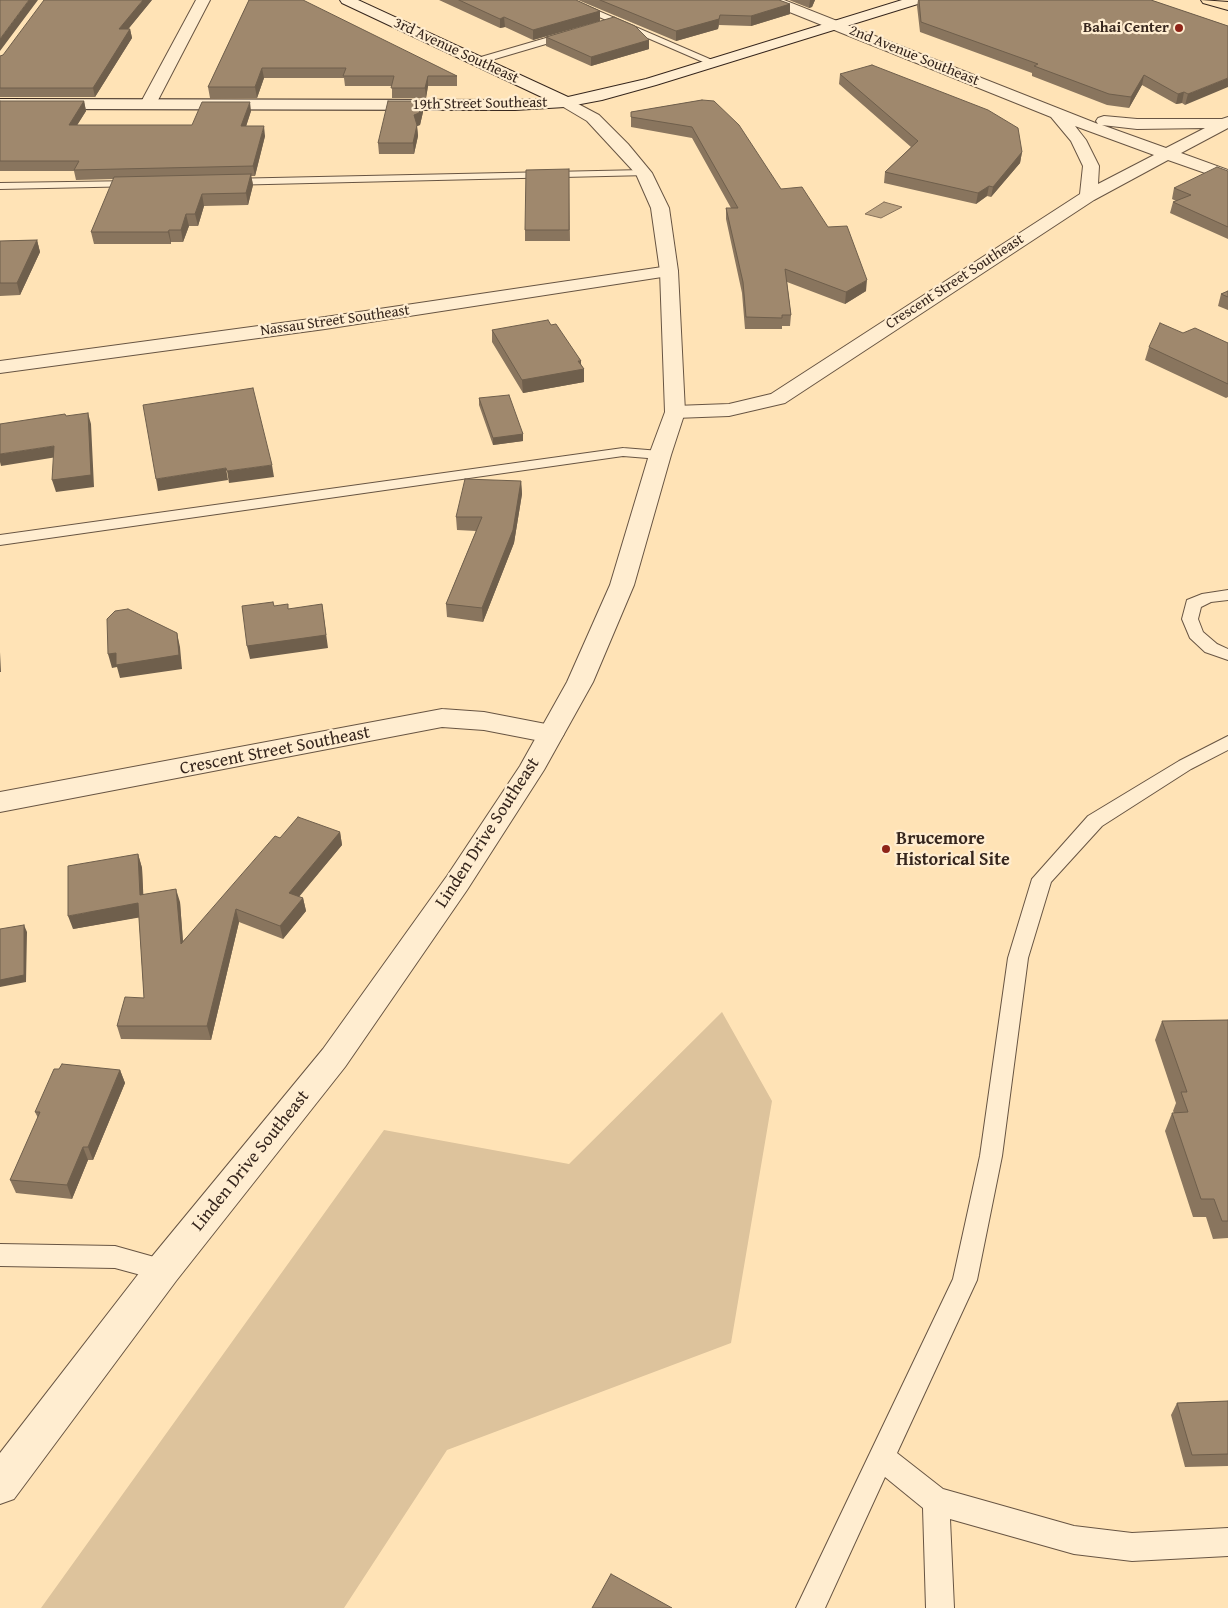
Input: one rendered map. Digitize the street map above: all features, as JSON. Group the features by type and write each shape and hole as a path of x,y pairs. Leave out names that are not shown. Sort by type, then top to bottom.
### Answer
{"main road":[{"path":"1208,0 1228,6"}],"street":[{"path":"148,104 203,0"},
{"name":"3rd Avenue Southeast","path":"347,0 565,102"},
{"name":"2nd Avenue Southeast","path":"772,0 1056,114 1228,176"},
{"name":"19th Street Southeast","path":"0,104 515,105 565,102 618,91 916,0"},
{"path":"472,105 498,101 510,95 512,88 502,72"},
{"name":"Linden Drive Southeast","path":"0,1485 164,1270 334,1058 457,883 531,770 580,682 622,585 660,455 675,412 669,270 660,208 644,173 622,146 593,118 565,102"},
{"name":"2nd Avenue Southeast","path":"1056,114 1137,124 1227,122"},
{"name":"2nd Avenue Southeast","path":"1056,114 1078,140 1091,166 1088,196"},
{"name":"Crescent Street Southeast","path":"675,412 729,410 778,400 840,357 1088,196 1227,122"},
{"name":"Nassau Street Southeast","path":"0,367 316,325 669,270"},
{"name":"Crescent Street Southeast","path":"0,802 222,762 442,718 484,721 551,734"}],"lane":[{"path":"565,0 714,63"},
{"path":"595,26 614,21"},
{"path":"478,61 576,32"},
{"path":"214,182 644,173"},
{"path":"0,186 145,184"},
{"path":"0,540 623,452 660,455"},
{"path":"1228,595 1208,597 1193,604 1190,619 1196,634 1211,648 1228,655"},
{"path":"810,1608 966,1280 991,1156 1018,958 1042,879 1095,821 1185,765 1228,742"},
{"path":"0,1255 115,1257 164,1270"},
{"path":"882,1458 936,1501 1074,1540 1132,1547 1228,1542"},
{"path":"936,1501 940,1608"}],"shaded area":[{"path":"884,202 902,207 881,218 865,214"},
{"path":"722,1012 772,1101 731,1343 447,1450 344,1608 41,1608 384,1130 569,1164"}],"building":[{"path":"0,0 29,0 0,39"},
{"path":"44,0 143,0 119,29 130,29 93,88 0,88 0,56 3,55"},
{"path":"249,0 303,0 457,76 428,76 425,88 391,88 394,76 343,76 346,68 262,68 255,87 208,87"},
{"path":"459,0 576,0 600,11 533,30 504,17 500,19"},
{"path":"600,0 779,0 790,4 751,16 720,15 719,19 676,31"},
{"path":"919,0 1151,0 1228,26 1228,78 1188,94 1184,92 1178,94 1144,75 1131,97 1109,94 1034,66 1038,64 921,22"},
{"path":"614,17 635,26 649,40 591,57 546,37"},
{"path":"872,65 988,110 1018,128 1022,152 993,187 989,186 978,193 885,172 918,141 840,74"},
{"path":"702,100 714,101 739,125 781,189 802,187 828,227 847,226 867,280 846,292 785,269 791,315 782,315 782,318 746,317 743,282 726,208 738,208 692,127 631,117 631,112"},
{"path":"0,101 84,101 69,125 192,125 202,102 250,102 241,126 264,126 253,166 74,170 79,161 0,161"},
{"path":"388,101 422,101 419,113 414,115 417,125 413,143 378,143"},
{"path":"1217,167 1228,171 1228,227 1173,202 1191,195 1174,188"},
{"path":"569,169 569,230 525,230 526,170"},
{"path":"251,174 246,193 202,194 195,214 186,214 181,230 169,230 168,232 91,232 114,177"},
{"path":"37,240 17,283 0,283 0,241"},
{"path":"1228,291 1228,297 1221,294"},
{"path":"548,320 551,325 556,324 581,361 578,361 584,369 522,380 492,330"},
{"path":"1160,323 1183,333 1195,328 1228,343 1228,384 1149,347"},
{"path":"253,388 272,465 227,471 226,468 156,479 143,405"},
{"path":"509,395 523,434 493,438 479,398"},
{"path":"88,413 91,475 52,480 54,446 0,454 0,424 65,414 66,416"},
{"path":"465,479 521,481 513,530 482,608 446,604 482,517 456,517"},
{"path":"273,602 274,606 288,604 288,609 322,604 326,635 247,646 242,606"},
{"path":"128,609 177,633 179,655 116,665 116,653 108,654 107,619 115,611"},
{"path":"298,817 340,832 289,893 303,898 280,926 236,909 207,1026 117,1026 125,997 144,998 138,903 68,916 68,866 138,854 140,895 176,889 181,944 275,836 280,838"},
{"path":"24,925 24,975 0,980 0,929"},
{"path":"1228,1020 1228,1221 1222,1221 1214,1199 1201,1199 1172,1113 1188,1112 1181,1092 1187,1092 1162,1021"},
{"path":"62,1064 120,1070 88,1147 83,1147 67,1185 10,1180 40,1112 35,1112 54,1069 59,1069"},
{"path":"1228,1401 1228,1454 1192,1455 1177,1403"},
{"path":"611,1574 672,1608 592,1608"}],"place":[{"name":"Bahai Center","path":"1179,28"},
{"name":"Brucemore Historical Site","path":"886,849"}]}
